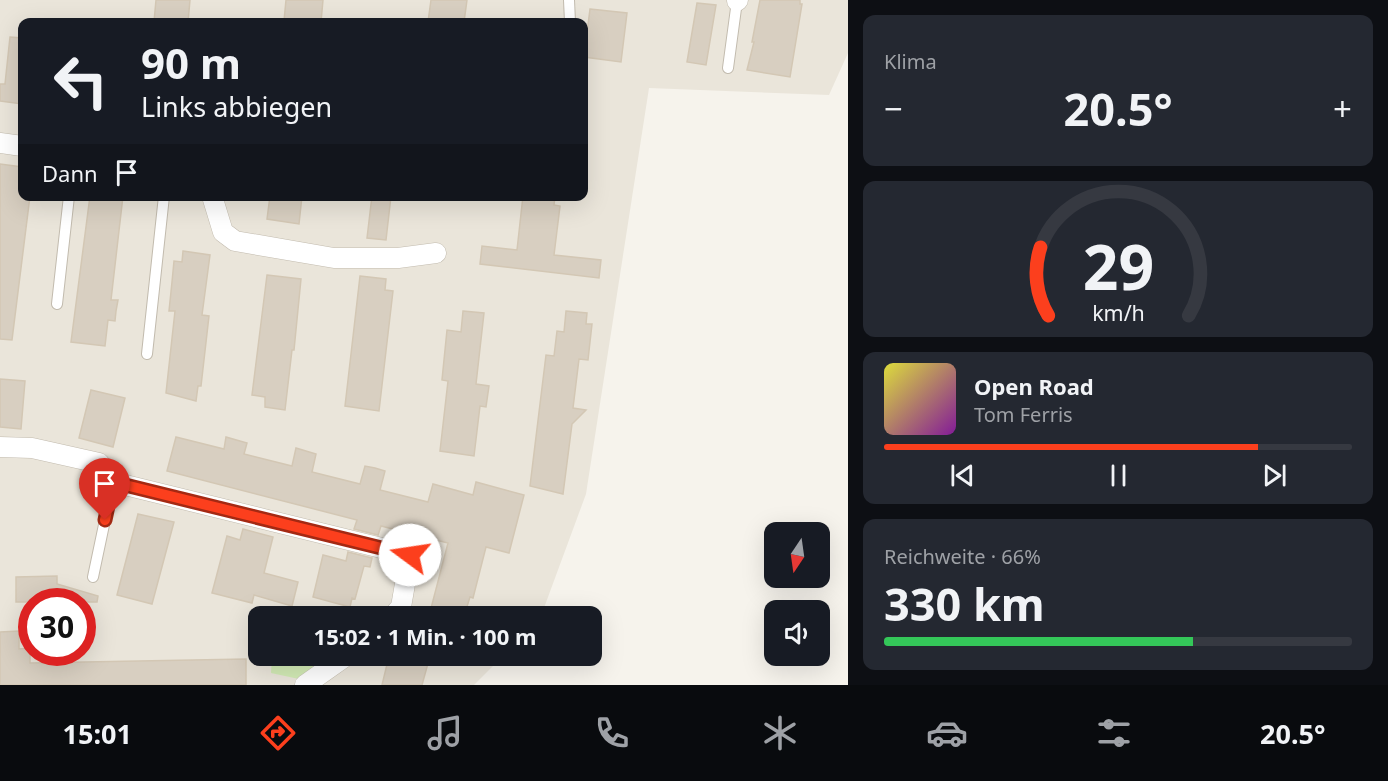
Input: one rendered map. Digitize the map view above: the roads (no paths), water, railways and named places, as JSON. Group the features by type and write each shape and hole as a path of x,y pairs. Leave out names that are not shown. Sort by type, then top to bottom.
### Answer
{"street":[{"path":"0,143 18,145"},
{"path":"214,201 223,232 235,241 334,258 398,258 436,253"},
{"path":"0,447 32,448 99,463 113,482 410,555 401,606"},
{"path":"305,685 332,666"}],"lane":[{"path":"570,0 570,18"},
{"path":"728,68 738,1"},
{"path":"57,304 68,201"},
{"path":"147,354 163,201"},
{"path":"93,577 113,482"}]}
